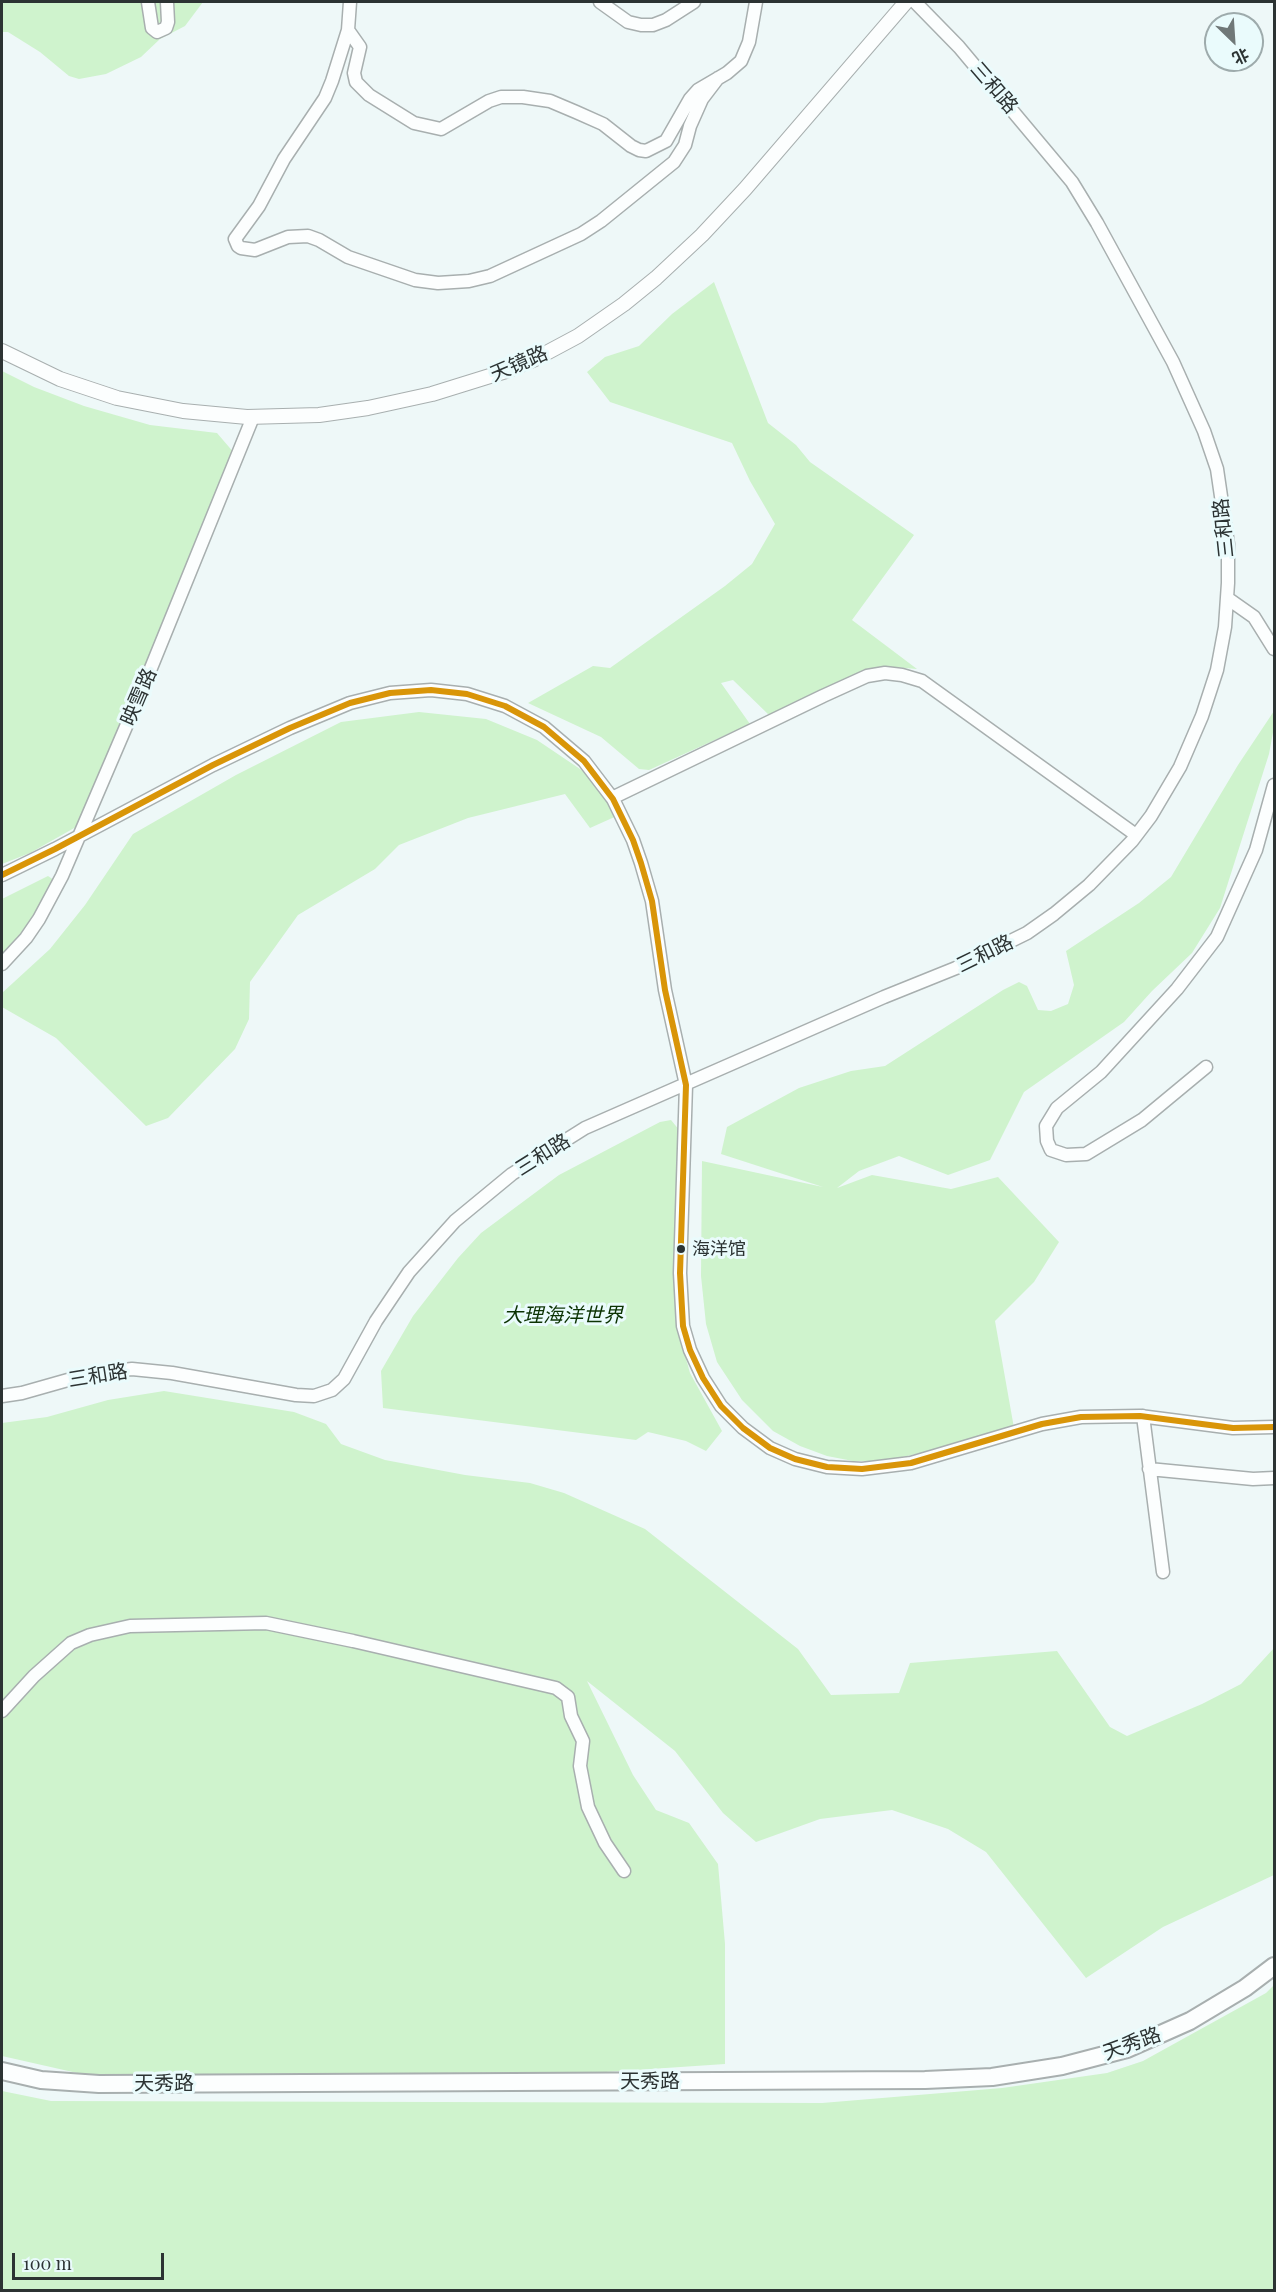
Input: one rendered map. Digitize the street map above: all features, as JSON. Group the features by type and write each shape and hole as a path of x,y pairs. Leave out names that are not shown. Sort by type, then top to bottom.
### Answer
{"main road":[{"name":"天秀路","path":"2,2072 41,2080 99,2084 992,2078 1062,2066 1127,2049 1190,2021 1245,1988 1275,1966"}],"street":[{"path":"148,2 152,28 157,32 166,28 168,22 167,2"},
{"path":"350,2 348,30 325,98 284,159 259,206 235,239 241,248 261,249 288,237 308,236 348,257 415,280 438,283 469,281 490,276 581,234 666,169 682,151 702,99 718,78"},
{"path":"600,2 628,22 641,25 653,25 666,21 694,2"},
{"path":"348,30 360,47 354,73 356,82 369,95 414,123 434,128 446,128 489,101 501,97 523,97 550,101 576,112 603,124 631,146 646,151 666,141 690,99 698,90 737,65 746,53 756,2"},
{"name":"天镜路","path":"2,351 60,379 117,398 183,411 253,417 339,412 387,405 432,394 521,365 585,332 656,278 717,220 906,2"},
{"name":"三和路","path":"2,1396 22,1393 89,1374 132,1369 171,1373 296,1395 314,1396 332,1390 344,1379 376,1321 409,1272 455,1221 512,1174 585,1128 884,997 956,968 1027,933 1089,885 1136,835 1150,816 1180,767 1202,716 1217,670 1225,627 1228,544 1217,469 1204,431 1173,362 1072,182 966,56 915,2"},
{"name":"映雪路","path":"2,964 26,938 39,919 62,876 149,674 253,417"},
{"path":"1227,598 1254,617 1275,649"},
{"path":"612,798 823,696 867,676 885,673 922,681 1136,835"},
{"path":"2,875 77,838 182,781 290,728 356,702 408,690 455,692 492,701 518,712 573,750 597,777 612,798 633,840 648,886 665,990 686,1085 680,1273 683,1326 694,1359 708,1387 729,1415 752,1436 778,1452 804,1462 840,1469 869,1469 922,1460 1041,1424 1067,1419 1116,1415 1143,1416 1233,1428 1275,1427"},
{"path":"1206,1067 1142,1120 1086,1154 1066,1155 1051,1150 1047,1141 1046,1126 1057,1108 1101,1072 1177,989 1217,937 1256,850 1275,786"},
{"path":"1143,1416 1163,1572"},
{"path":"1149,1469 1252,1479 1275,1478"},
{"path":"2,1711 34,1676 71,1643 90,1635 130,1626 266,1623 556,1688 568,1697 571,1716 583,1741 580,1766 588,1807 605,1843 624,1871"}],"green space":[{"path":"2,2 203,2 185,26 160,39 141,57 106,74 79,79 69,76 40,52 8,32 2,32"},
{"path":"714,282 768,423 796,445 810,462 914,535 852,620 917,669 894,667 878,670 770,716 733,680 721,683 750,724 649,770 639,769 601,737 528,703 593,666 610,668 725,586 752,564 775,524 750,481 732,443 610,402 587,372 605,357 639,346 672,314"},
{"path":"2,371 34,387 84,406 150,425 217,433 235,454 98,797 76,827 30,853 2,864"},
{"path":"1274,711 1274,727 1269,754 1220,908 1192,953 1152,991 1124,1022 1024,1092 990,1160 948,1175 899,1156 859,1171 837,1188 872,1175 951,1189 998,1177 1059,1242 1034,1282 995,1321 1014,1428 943,1448 884,1461 853,1461 827,1456 800,1446 773,1431 742,1400 717,1362 706,1324 701,1276 702,1161 823,1187 721,1154 727,1127 799,1088 851,1071 885,1066 1019,982 1027,986 1038,1010 1051,1011 1068,1004 1074,985 1066,951 1139,903 1171,877 1238,765"},
{"path":"419,712 486,719 537,740 583,771 619,815 590,828 565,794 468,818 399,845 375,869 298,915 250,982 249,1019 235,1049 168,1118 146,1126 56,1038 2,1007 2,993 50,949 85,905 133,834 236,775 341,722"},
{"path":"48,876 54,880 38,920 2,957 2,899"},
{"name":"大理海洋世界","path":"671,1120 680,1131 677,1326 690,1373 722,1431 706,1451 686,1441 648,1432 636,1440 383,1408 381,1371 413,1316 458,1258 481,1233 559,1175 660,1122"},
{"path":"164,1391 294,1412 326,1424 341,1444 385,1460 465,1475 530,1483 564,1493 645,1529 798,1649 831,1695 899,1693 910,1663 1057,1651 1110,1727 1127,1736 1202,1704 1241,1684 1274,1648 1274,1875 1163,1927 1086,1978 986,1852 948,1829 892,1810 820,1819 756,1842 723,1813 675,1751 587,1681 633,1775 656,1810 689,1823 718,1864 725,1944 725,2064 606,2072 86,2075 2,2056 2,1423 47,1417 108,1400"},
{"path":"1274,1985 1274,2290 2,2290 2,2091 51,2101 822,2103 1002,2088 1107,2073 1143,2061 1266,1993"}],"transit line":[{"path":"2,875 213,765 290,728 350,703 390,693 431,690 467,694 505,706 544,727 584,761 613,799 633,840 641,863 652,901 665,990 686,1085 680,1273 683,1326 690,1350 703,1378 721,1406 743,1428 770,1448 795,1459 827,1467 862,1469 911,1463 1042,1424 1081,1417 1140,1416 1233,1428 1274,1427"}],"place":[{"name":"海洋馆","path":"681,1249"}]}
